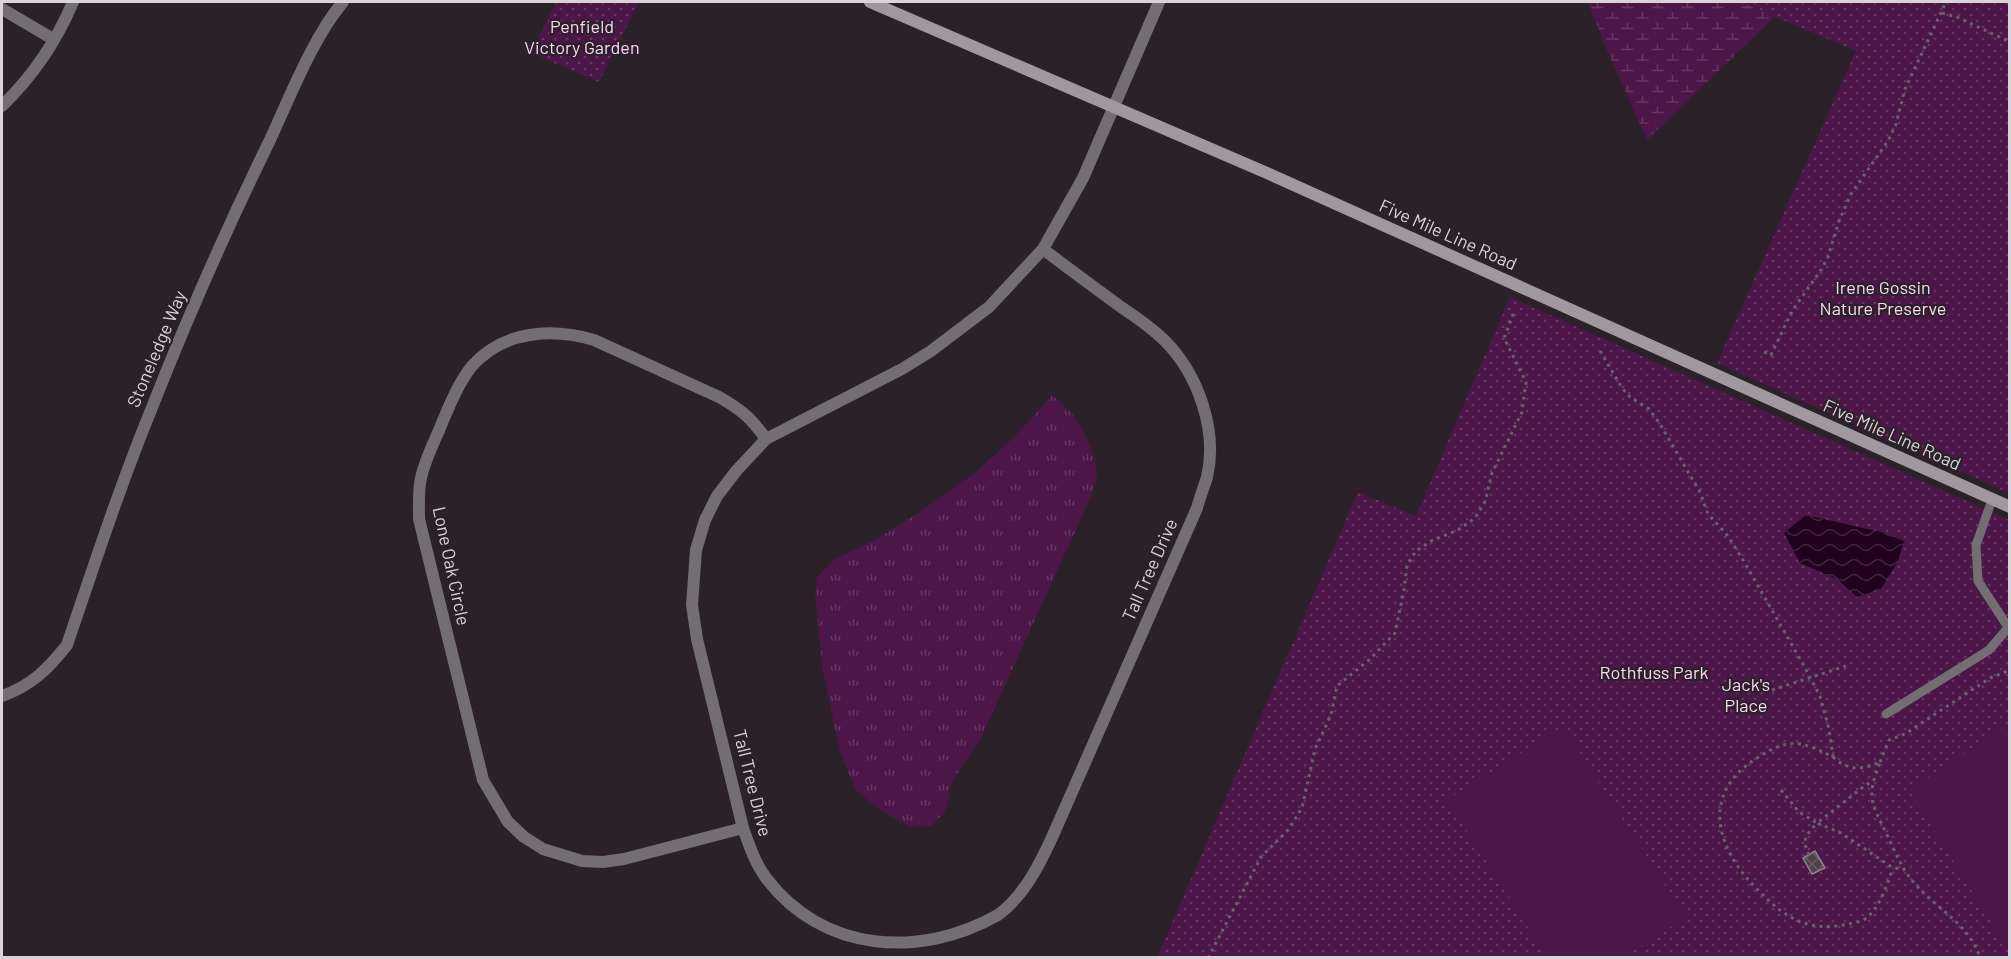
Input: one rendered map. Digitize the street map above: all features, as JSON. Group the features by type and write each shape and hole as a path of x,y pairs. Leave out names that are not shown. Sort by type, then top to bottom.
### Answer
{"main road":[{"name":"Five Mile Line Road","path":"870,2 1267,173 2010,507"}],"street":[{"path":"2,106 37,67 73,2"},
{"name":"Stoneledge Way","path":"2,696 17,691 36,679 67,645 152,406 196,302 250,180 304,68 332,16 343,2"},
{"name":"Tall Tree Drive","path":"1043,249 1165,340 1182,362 1193,382 1207,425 1209,448 1207,475 1197,508 1040,864 1013,901 991,919 951,938 927,945 895,948 861,943 831,933 805,917 782,897 765,876 752,852 743,828 697,639 692,605 693,576 705,520 717,496 766,439 902,369 931,351 989,307 1043,249 1083,178 1159,2"},
{"path":"2,9 54,39"},
{"name":"Lone Oak Circle","path":"743,828 624,859 603,862 582,861 543,849 524,837 508,822 483,780 419,519 419,494 425,464 450,404 472,366 503,344 531,333 573,333 594,340 738,407 752,419 766,439"}],"lane":[{"path":"1886,714 1989,650 2008,630 1978,581 1976,545 1992,500"}],"path":[{"path":"1764,352 1771,355 1792,311 1821,270 1851,194 1888,141 1896,124 1905,89 1946,2"},
{"path":"1942,13 1957,17 2010,42"},
{"path":"1208,957 1262,857 1288,830 1302,808 1315,749 1331,715 1337,686 1370,659 1395,633 1407,565 1416,551 1431,541 1458,530 1475,518 1485,502 1492,473 1522,412 1526,382 1504,338 1514,312"},
{"path":"1600,351 1622,388 1630,397 1649,409 1660,424 1700,492 1708,514 1728,536 1746,565 1820,696 1833,757"},
{"path":"1772,690 1845,666"},
{"path":"1980,957 1969,934 1917,887 1903,869 1871,800 1872,783 1889,740 1905,734 1990,678 2010,670"},
{"path":"1880,762 1857,769 1847,767 1833,757 1804,745 1792,743 1781,745 1740,770 1729,785 1722,802 1719,819 1729,855 1749,882 1777,909 1804,923 1819,927 1836,927 1863,921 1876,909 1893,868"},
{"path":"1809,855 1804,844 1805,837 1817,823 1867,784 1872,783"},
{"path":"1781,790 1799,812 1841,833 1893,868 1903,869"}],"green space":[{"name":"Penfield Victory Garden","path":"556,2 639,2 599,82 531,53"},
{"path":"1588,2 1790,2 1647,140"},
{"name":"Irene Gossin Nature Preserve","path":"1740,2 2009,2 2009,493 1717,363 1856,51"},
{"name":"Rothfuss Park","path":"1510,297 2009,520 2009,957 1157,958 1358,492 1416,516"},
{"path":"1052,396 1069,410 1088,440 1097,473 1094,487 981,738 952,782 945,812 931,826 911,827 885,813 856,791 840,752 822,666 815,594 817,577 833,560 875,540 920,512 976,472 1015,436"},
{"path":"2009,723 2009,951 1909,790"},
{"path":"1563,726 1686,918 1622,957 1547,957 1447,800"}],"water":[{"path":"1806,515 1881,532 1904,541 1898,561 1881,589 1857,597 1837,579 1800,563 1784,533"}],"building":[{"path":"1815,851 1825,868 1812,874 1803,858"}],"park label":[{"name":"Jack's Place","path":"1746,695"}]}
